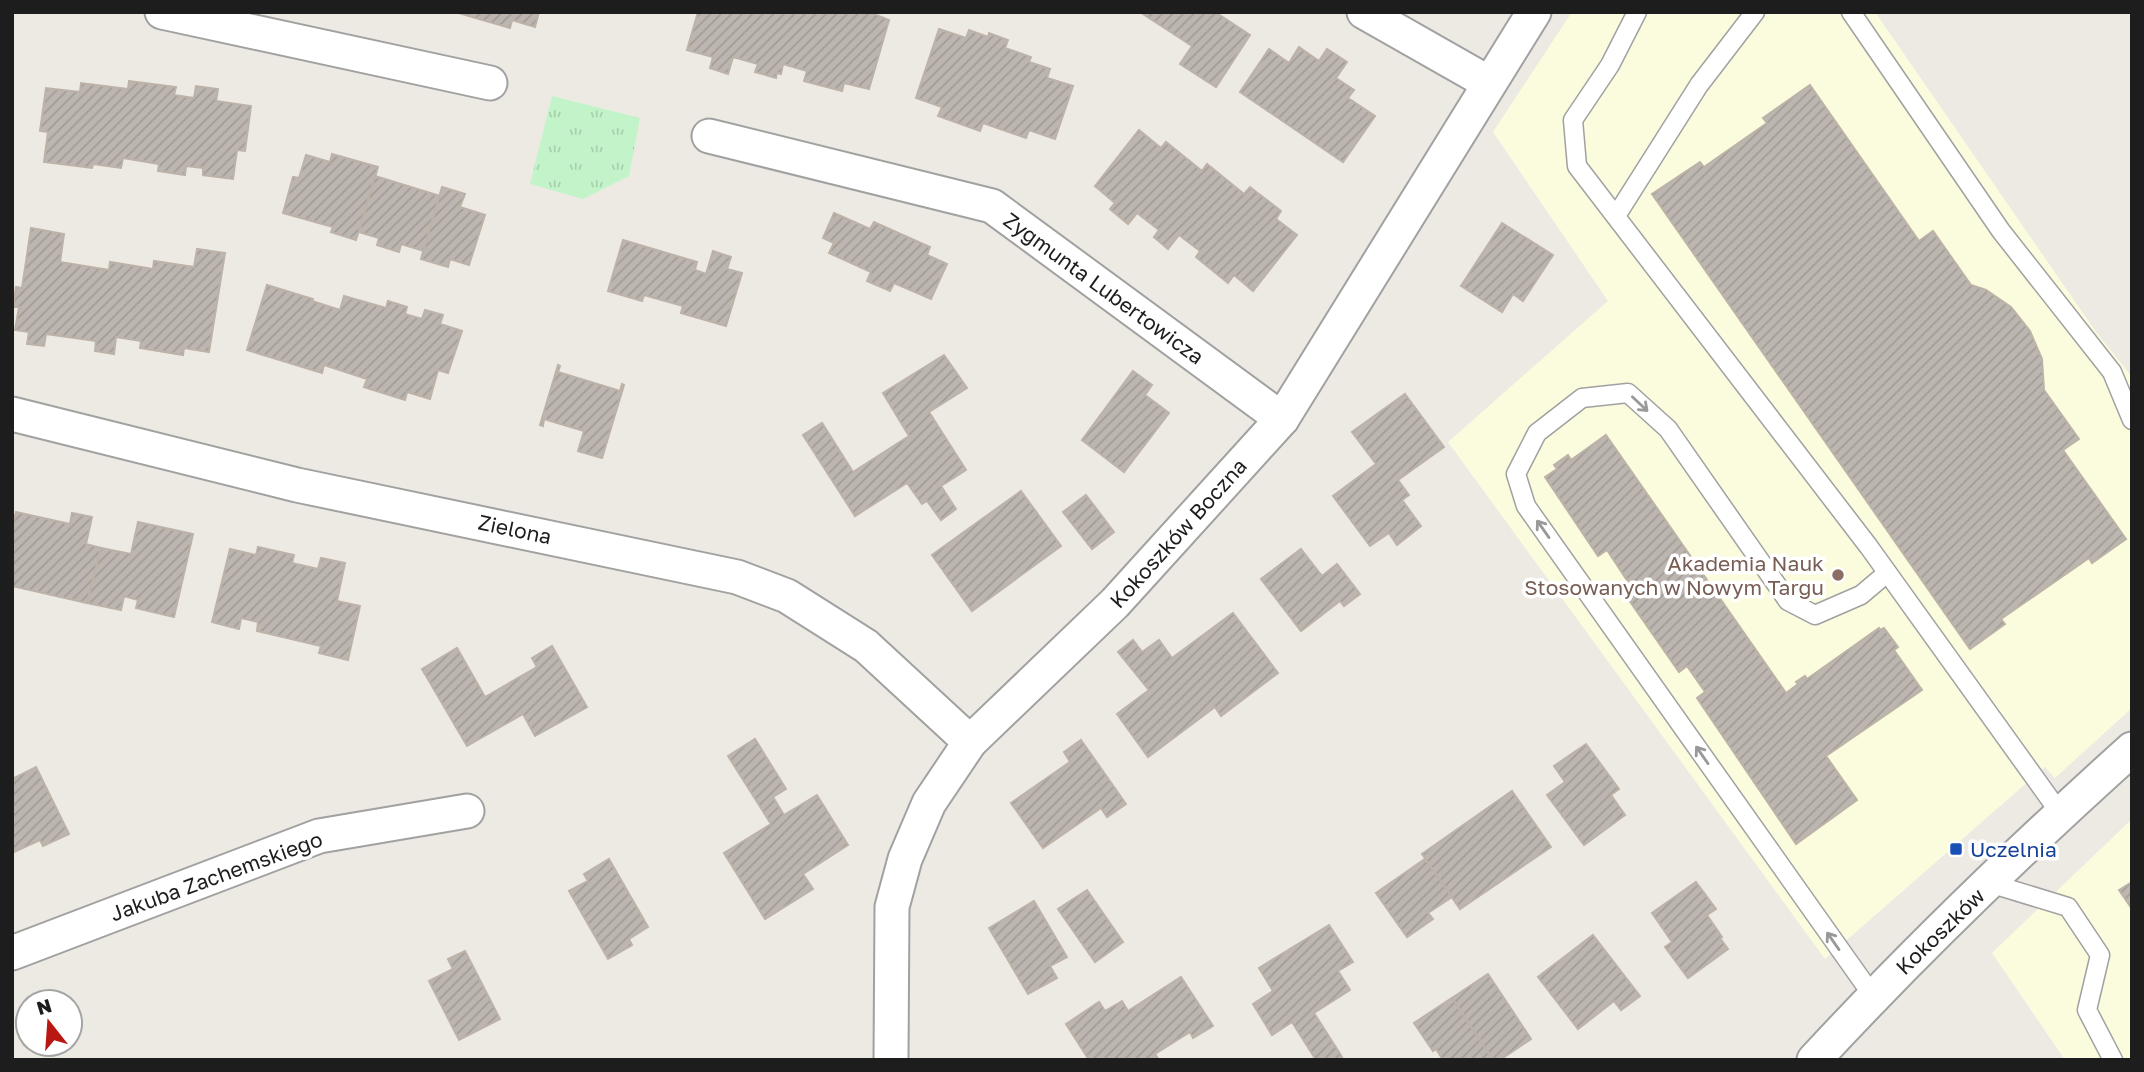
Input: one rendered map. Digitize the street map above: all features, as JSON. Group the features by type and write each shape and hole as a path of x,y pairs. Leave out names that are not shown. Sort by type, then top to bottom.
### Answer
{"street":[{"path":"162,12 490,83"},
{"path":"1364,12 1489,83"},
{"name":"Kokoszków Boczna","path":"891,1060 892,907 905,859 929,803 970,742 1115,603 1282,419 1534,12"},
{"name":"Zygmunta Lubertowicza","path":"709,136 992,206 1282,419"},
{"name":"Zielona","path":"12,414 297,485 737,577 787,596 866,646 970,742"},
{"name":"Kokoszków","path":"1814,1060 1873,996 2060,813 2132,749"},
{"name":"Jakuba Zachemskiego","path":"12,953 319,836 467,811"}],"lane":[{"path":"1637,12 1610,65 1573,120 1577,166 1887,573 2060,813"},
{"path":"1616,216 1699,85 1755,12"},
{"path":"1851,12 2001,231 2112,372 2132,419"},
{"path":"1873,996 1526,506 1517,474 1537,433 1582,398 1628,393 1668,429 1788,601 1815,615 1861,595 1887,573"},
{"path":"1989,883 2068,908 2100,955 2087,1010 2113,1060"}],"shaded area":[{"name":"Akademia Nauk Stosowanych w Nowym Targu","path":"1572,12 1875,12 2096,332 2132,377 2132,708 2055,778 2045,767 1825,959 1448,442 1608,301 1493,132"},
{"path":"2132,819 2132,1060 2065,1060 1992,953"}],"green space":[{"path":"552,96 640,118 629,176 583,199 530,184"}],"building":[{"path":"455,12 539,12 535,27 512,20 510,28"},
{"path":"698,12 869,12 889,20 869,89 844,83 842,91 804,81 807,71 783,64 781,74 777,73 776,78 755,72 758,64 733,57 728,74 710,68 713,57 687,50"},
{"path":"1140,12 1215,12 1250,35 1216,87 1180,64 1192,46"},
{"path":"939,29 966,38 969,30 1008,40 1005,48 1031,57 1029,62 1050,69 1047,78 1073,86 1055,139 1029,130 1026,138 983,123 980,131 938,116 942,107 916,98"},
{"path":"1299,47 1319,61 1327,49 1347,62 1336,78 1354,90 1348,98 1375,116 1343,162 1240,92 1269,49 1289,63"},
{"path":"129,81 176,87 174,95 194,98 196,86 218,89 216,101 251,106 245,151 237,150 233,179 203,175 203,168 186,166 185,175 158,171 159,164 123,158 121,168 93,164 92,168 44,162 48,132 40,131 46,88 80,92 81,83 128,89"},
{"path":"1810,85 1919,241 1933,231 1971,285 1986,290 2011,307 2030,331 2042,359 2044,390 2079,439 2063,450 2126,539 2092,563 2089,558 2001,619 2005,624 1970,649 1652,194 1700,162 1704,167 1767,123 1763,118"},
{"path":"1139,130 1161,148 1166,142 1202,171 1207,164 1244,194 1250,187 1281,211 1276,219 1297,235 1253,291 1234,275 1228,283 1196,257 1200,251 1179,235 1168,249 1154,237 1159,230 1137,213 1128,224 1110,209 1115,203 1095,186"},
{"path":"332,154 378,167 356,240 331,232 333,227 283,213 293,177 299,178 306,155 330,162"},
{"path":"375,176 440,196 424,251 401,244 399,252 377,245 379,238 359,232"},
{"path":"442,187 465,194 460,207 485,215 469,265 450,259 448,267 421,259"},
{"path":"834,213 870,229 874,222 930,247 927,255 947,264 931,299 894,283 890,291 867,281 871,272 829,253 834,243 823,238"},
{"path":"1502,223 1553,255 1523,301 1513,294 1502,312 1461,286"},
{"path":"31,228 64,234 60,262 109,270 110,262 153,269 154,261 194,267 197,249 225,253 209,352 184,348 183,355 140,348 141,341 116,337 114,354 95,351 96,341 46,334 44,346 27,344 29,332 15,330 19,307 13,307 16,287 22,288"},
{"path":"623,240 697,262 695,270 706,274 713,251 731,257 727,269 742,273 726,326 681,313 683,306 644,295 642,301 608,291"},
{"path":"267,285 340,310 344,296 386,308 388,301 407,307 405,314 422,319 425,310 443,315 440,324 462,331 448,373 438,370 430,399 407,392 405,400 364,387 367,379 324,365 322,373 247,350"},
{"path":"944,355 967,388 929,412 966,470 941,486 956,509 941,520 927,501 922,504 907,483 855,516 803,435 822,423 853,472 909,436 883,393"},
{"path":"558,365 558,372 620,391 622,384 624,385 602,458 578,451 584,431 544,419 543,426 540,425"},
{"path":"1133,371 1152,385 1145,395 1169,413 1124,472 1082,440"},
{"path":"1405,394 1444,447 1398,480 1409,495 1402,500 1421,526 1397,545 1389,533 1370,546 1333,496 1376,464 1352,432"},
{"path":"1606,435 1786,693 1798,684 1796,682 1805,676 1807,679 1879,628 1884,628 1898,647 1894,650 1922,690 1826,756 1857,800 1796,844 1697,698 1705,692 1687,666 1679,672 1622,590 1630,585 1607,550 1598,556 1545,477 1557,469 1554,465 1568,455 1571,460"},
{"path":"1021,491 1061,546 972,611 932,555"},
{"path":"1086,495 1114,532 1092,549 1063,512"},
{"path":"16,512 70,524 72,513 92,517 86,544 101,548 87,603 12,586 12,527"},
{"path":"138,522 193,534 174,617 136,608 138,600 124,596 121,610 87,603 101,548 131,554"},
{"path":"258,547 294,555 292,563 318,569 321,558 345,563 337,601 360,606 348,660 319,653 321,646 257,631 258,622 241,618 239,629 212,622 230,549 256,555"},
{"path":"1301,549 1322,576 1337,564 1360,594 1344,606 1340,601 1301,631 1261,579"},
{"path":"1233,613 1278,673 1221,716 1215,707 1148,757 1117,714 1149,690 1118,652 1133,640 1142,652 1159,640 1172,658"},
{"path":"552,646 587,707 535,736 523,714 467,746 422,669 457,648 485,697 537,667 532,658"},
{"path":"755,739 786,789 773,797 784,815 817,795 848,845 803,874 813,889 765,919 724,853 771,824 728,756"},
{"path":"1081,740 1126,804 1107,817 1101,808 1043,848 1011,803 1070,762 1064,752"},
{"path":"1586,744 1619,789 1611,795 1625,815 1584,845 1547,795 1565,782 1554,766"},
{"path":"36,767 69,834 43,846 40,840 12,853 12,779"},
{"path":"1512,791 1551,847 1460,909 1422,854"},
{"path":"609,859 648,927 629,939 632,945 608,959 569,891 588,881 584,874"},
{"path":"1425,859 1452,897 1428,913 1433,919 1407,937 1376,893"},
{"path":"1696,882 1716,909 1707,915 1728,949 1688,978 1665,947 1672,942 1652,913"},
{"path":"2132,882 2132,909 2119,890"},
{"path":"1087,890 1123,942 1095,962 1058,909"},
{"path":"1034,901 1067,957 1050,966 1057,978 1028,994 989,928"},
{"path":"1329,925 1353,962 1338,971 1350,990 1314,1013 1342,1057 1337,1060 1316,1060 1292,1022 1272,1035 1253,1004 1273,991 1259,968"},
{"path":"1593,935 1640,996 1621,1010 1614,1001 1578,1029 1538,977"},
{"path":"465,951 500,1019 459,1040 429,981 453,969 448,959"},
{"path":"1488,974 1531,1039 1500,1060 1493,1060 1452,998"},
{"path":"1181,977 1213,1026 1193,1038 1190,1032 1155,1054 1159,1060 1089,1060 1066,1024 1099,1002 1105,1011 1122,1001 1128,1011"},
{"path":"1452,998 1493,1060 1443,1060 1436,1049 1433,1051 1414,1023"}],"place":[{"name":"Akademia Nauk Stosowanych w Nowym Targu","path":"1838,575"},
{"name":"Uczelnia","path":"1956,849"}]}
